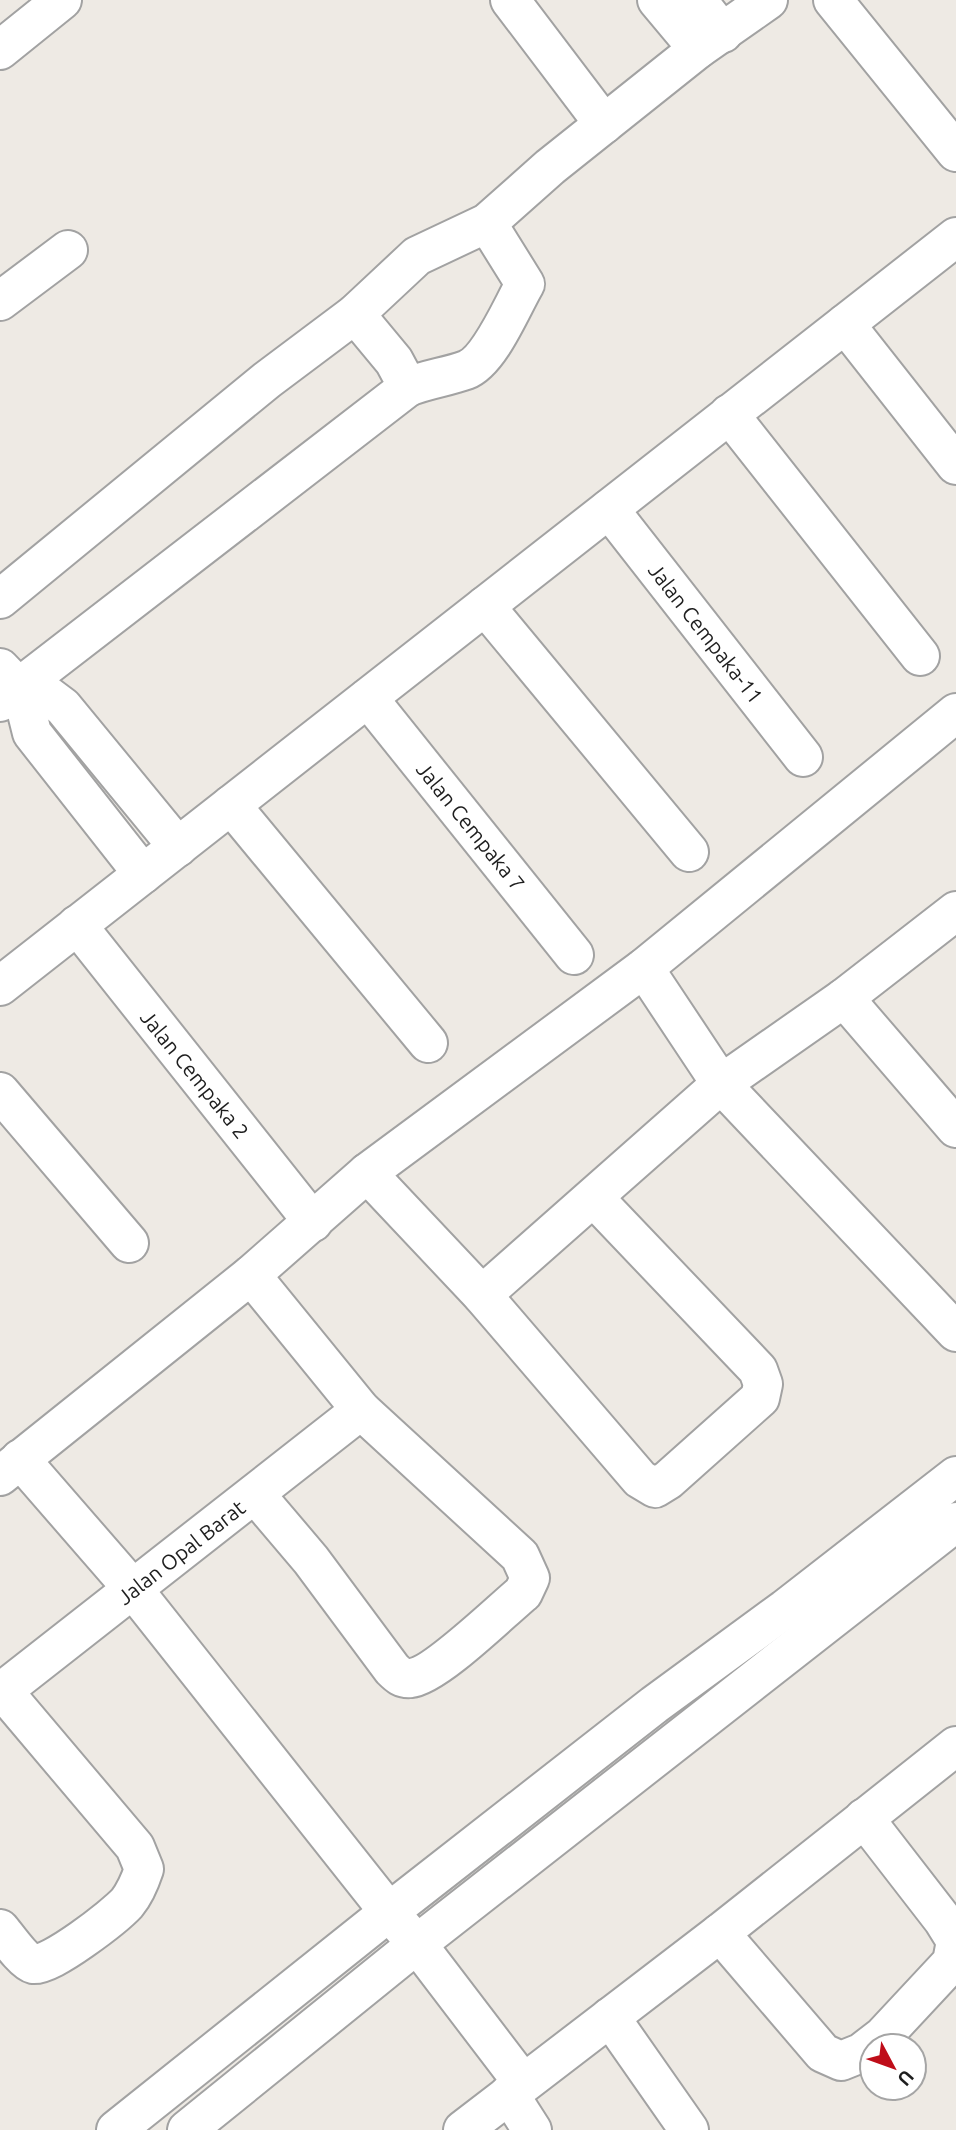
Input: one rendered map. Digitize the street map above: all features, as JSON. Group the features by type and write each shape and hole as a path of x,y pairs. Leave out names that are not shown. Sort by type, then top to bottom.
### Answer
{"street":[{"path":"12,25 62,0"},
{"path":"510,0 604,124"},
{"path":"657,0 710,41"},
{"path":"697,0 710,41"},
{"path":"0,599 267,380 355,314 418,256 487,223 604,124 710,41 768,0"},
{"path":"833,0 956,152"},
{"path":"11,689 408,387 429,378 469,369 492,347 525,284 487,223"},
{"path":"0,986 956,237"},
{"path":"0,301 68,250"},
{"path":"355,314 394,361 408,387"},
{"path":"845,324 956,466"},
{"path":"729,414 920,656"},
{"name":"Jalan Cempaka-11","path":"608,509 803,757"},
{"path":"485,606 689,852"},
{"path":"11,689 47,695 64,706 178,846"},
{"path":"11,689 26,709 32,733 143,874"},
{"name":"Jalan Cempaka 7","path":"368,698 574,955"},
{"path":"532,2130 516,2088 417,1944 133,1589 10,1468 251,1275 368,1173 644,968 956,713"},
{"path":"231,805 428,1043"},
{"path":"482,1295 721,1084 844,998 956,911"},
{"name":"Jalan Cempaka 2","path":"77,926 313,1222"},
{"path":"644,968 721,1084 956,1332"},
{"path":"844,998 956,1128"},
{"path":"0,1092 129,1243"},
{"path":"368,1173 482,1295 640,1479 654,1488 668,1480 760,1398 763,1384 758,1370 594,1198"},
{"path":"251,1275 361,1410 520,1556 530,1578 523,1593 435,1667 412,1678 401,1678 392,1670 311,1560 255,1494"},
{"name":"Jalan Opal Barat","path":"1,1692 361,1410"},
{"path":"116,2130 654,1705 785,1609 956,1476"},
{"path":"187,2130 417,1944 956,1522"},
{"path":"1,1692 135,1847 144,1869 139,1885 127,1903 55,1958 33,1964 26,1961 9,1940"},
{"path":"463,2130 720,1933 956,1746"},
{"path":"720,1933 823,2053 841,2061 862,2053 883,2036 952,1962 956,1941 943,1920 864,1818"},
{"path":"610,2017 689,2130"}]}
